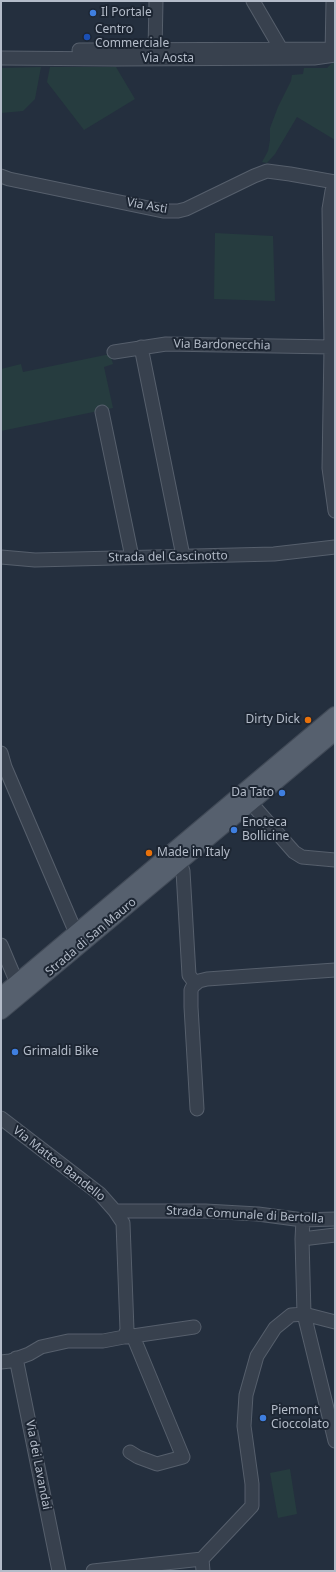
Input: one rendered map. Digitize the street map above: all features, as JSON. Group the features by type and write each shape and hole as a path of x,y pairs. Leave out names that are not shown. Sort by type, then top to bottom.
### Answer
{"main road":[{"name":"Strada di San Mauro","path":"1,1011 335,715"},
{"name":"Strada di San Mauro","path":"1,996 76,933 176,857 251,803 335,732"}],"street":[{"path":"156,1 156,50"},
{"path":"253,1 281,49"},
{"path":"332,1 333,52"},
{"name":"Via Aosta","path":"1,58 156,50 281,49 333,52"},
{"name":"Via Aosta","path":"1,51 314,58 333,52"},
{"name":"Via Asti","path":"1,176 9,179 163,211 178,211 186,209 254,176 267,172 290,174 335,182"},
{"path":"335,182 332,191 331,347 333,384 332,469 335,511"},
{"name":"Via Bardonecchia","path":"114,352 166,344 331,347"},
{"path":"141,347 183,556"},
{"path":"102,412 132,557"},
{"name":"Strada del Cascinotto","path":"1,557 35,560 274,554 335,547"},
{"name":"Strada di San Mauro","path":"1,753 5,767 76,933"},
{"path":"251,803 294,852 302,857 335,860"},
{"path":"176,857 184,871 189,975 196,983"},
{"path":"1,945 16,983"},
{"path":"197,1109 191,1002 191,990 196,983 207,979 335,970"},
{"name":"Via Matteo Bandello","path":"1,1118 100,1194 115,1211"},
{"name":"Strada Comunale di Bertolla","path":"115,1211 205,1210 258,1214 303,1220 335,1219"},
{"path":"115,1211 124,1223 128,1336 183,1457 157,1464 138,1457 130,1452"},
{"path":"303,1220 302,1239 304,1314 335,1441"},
{"path":"302,1239 335,1235"},
{"path":"93,1571 203,1565 252,1506 252,1484 244,1426 246,1395 257,1356 275,1328 291,1315 304,1314 335,1322"},
{"path":"1,1362 29,1354 41,1347 68,1341 103,1341 194,1327"},
{"name":"Via dei Lavandai","path":"16,1358 59,1571"}],"green space":[{"path":"335,62 335,140 297,117 275,154 267,163 262,162 268,151 270,128 278,107 291,81 292,75 303,74 304,68 327,68"},
{"path":"41,67 35,99 23,111 1,113 1,68"},
{"path":"50,67 116,67 135,99 84,130 47,82"},
{"path":"215,233 273,236 275,301 214,299"},
{"path":"110,354 113,364 104,367 113,408 1,431 1,369 21,364 23,372"},
{"path":"290,1469 297,1514 278,1518 270,1473"}],"place":[{"name":"Il Portale","path":"93,13"},
{"name":"Centro Commerciale","path":"87,37"},
{"name":"Dirty Dick","path":"308,720"},
{"name":"Da Tato","path":"282,793"},
{"name":"Enoteca Bollicine","path":"234,830"},
{"name":"Made in Italy","path":"149,853"},
{"name":"Grimaldi Bike","path":"15,1052"},
{"name":"Piemont Cioccolato","path":"263,1418"}]}
